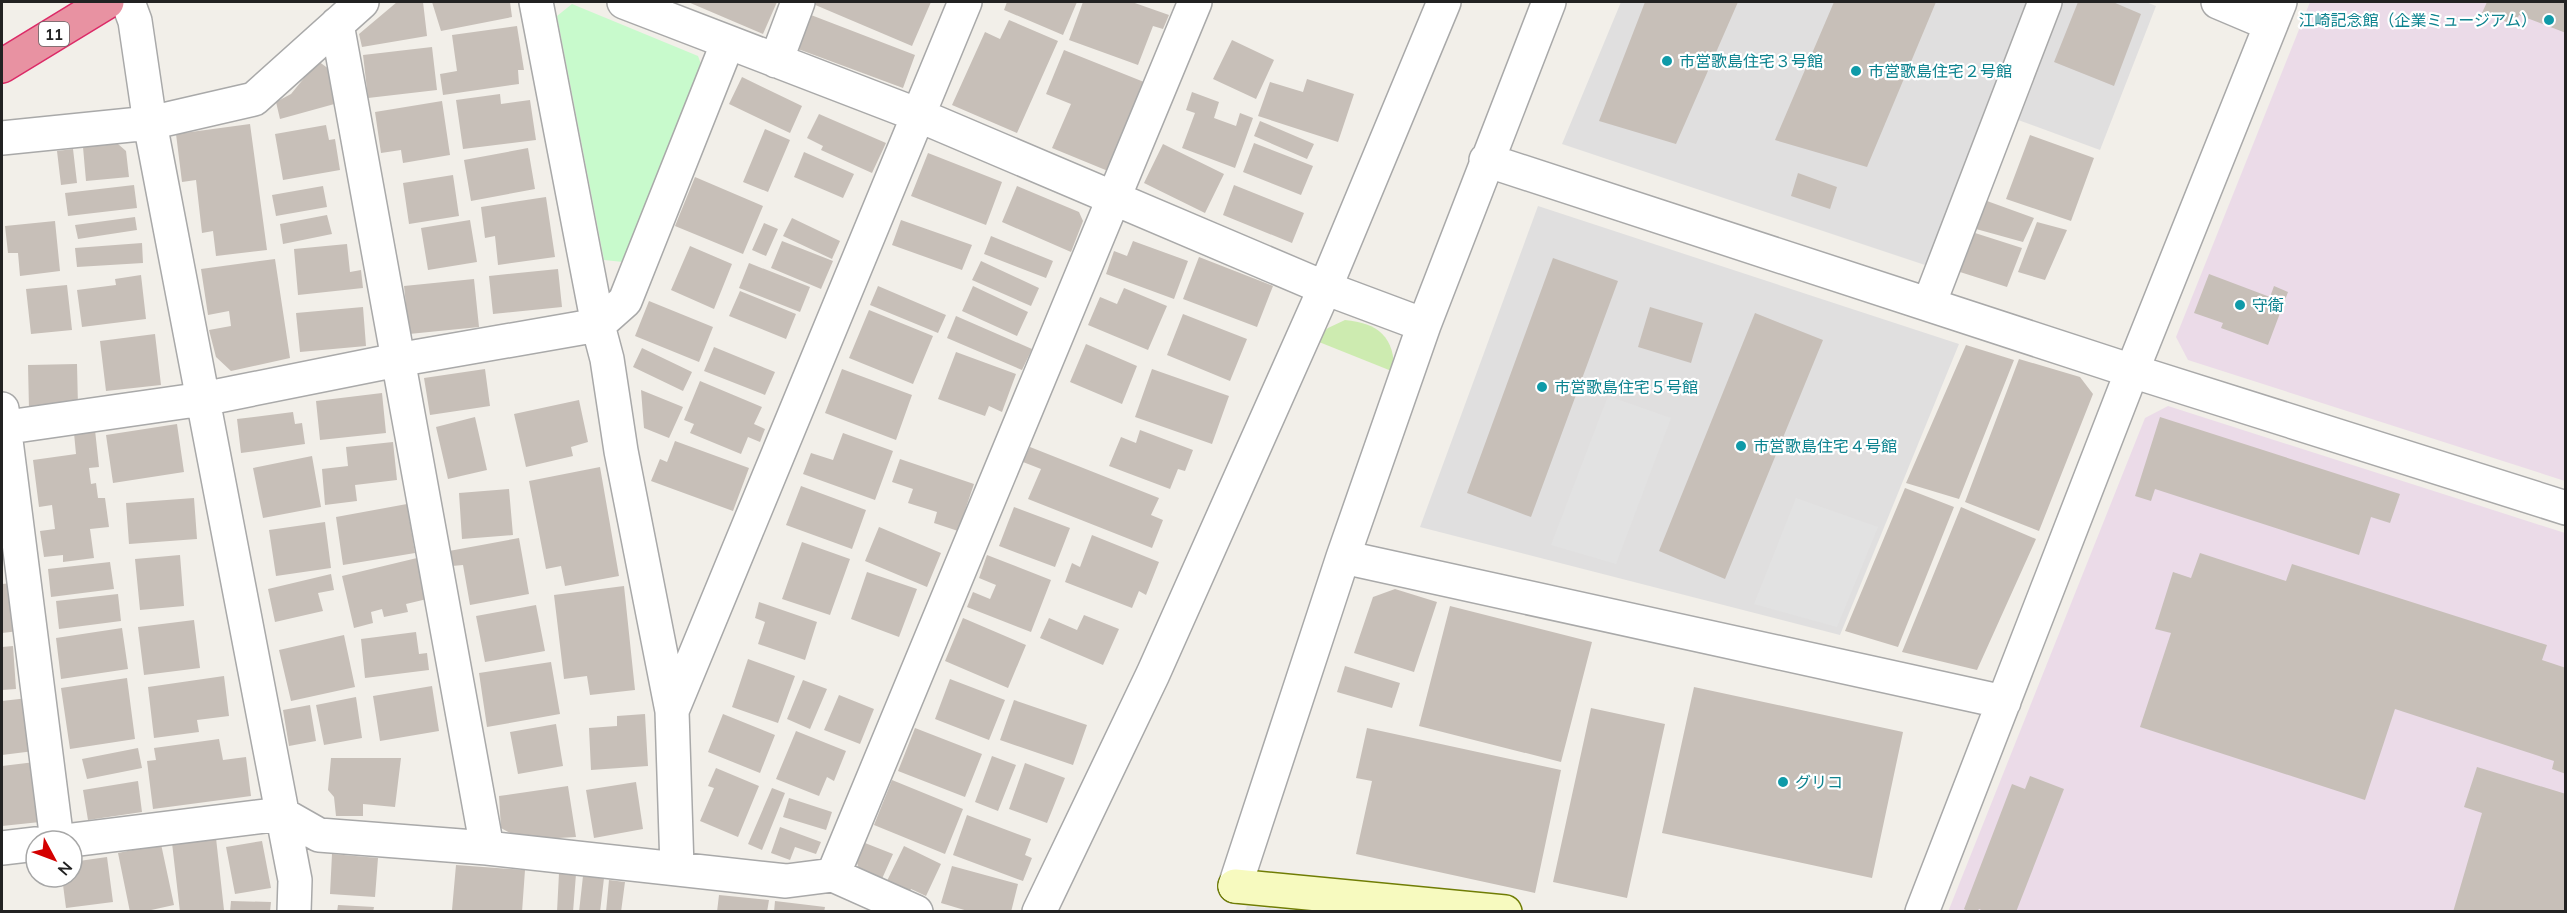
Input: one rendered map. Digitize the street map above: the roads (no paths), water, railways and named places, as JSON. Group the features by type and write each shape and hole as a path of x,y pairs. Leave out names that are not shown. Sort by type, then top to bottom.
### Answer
{"highway":[{"name":"11","path":"2,66 107,2"}],"street":[{"path":"128,2 135,21 150,123 295,880 294,912"},
{"path":"2,138 150,123 254,99 362,2"},
{"path":"536,2 598,325 607,359 621,452 672,711 676,868"},
{"path":"624,2 918,115 1324,288 1424,325"},
{"path":"776,61 798,2"},
{"path":"672,711 965,2"},
{"path":"833,875 1195,2"},
{"path":"1039,912 1153,674 1324,288 1444,2"},
{"path":"1505,912 1235,886 1343,558 1424,325 1549,2"},
{"path":"1929,303 2045,2"},
{"path":"1922,912 2132,371 2275,13 2218,2"},
{"path":"337,24 487,848"},
{"path":"55,829 2,421 202,399 397,360 598,325 625,301 728,42"},
{"path":"1486,160 2132,371 2565,508"},
{"path":"1343,558 2004,702"},
{"path":"84,839 282,814 319,835 487,848 786,881 833,875 916,912"},
{"path":"2,848 24,845"}],"place":[{"name":"江崎記念館（企業ミュージアム）","path":"2549,20"},
{"name":"市営歌島住宅３号館","path":"1667,61"},
{"name":"市営歌島住宅２号館","path":"1856,71"},
{"name":"守衛","path":"2240,305"},
{"name":"市営歌島住宅５号館","path":"1542,387"},
{"name":"市営歌島住宅４号館","path":"1741,446"},
{"name":"グリコ","path":"1783,782"}]}
